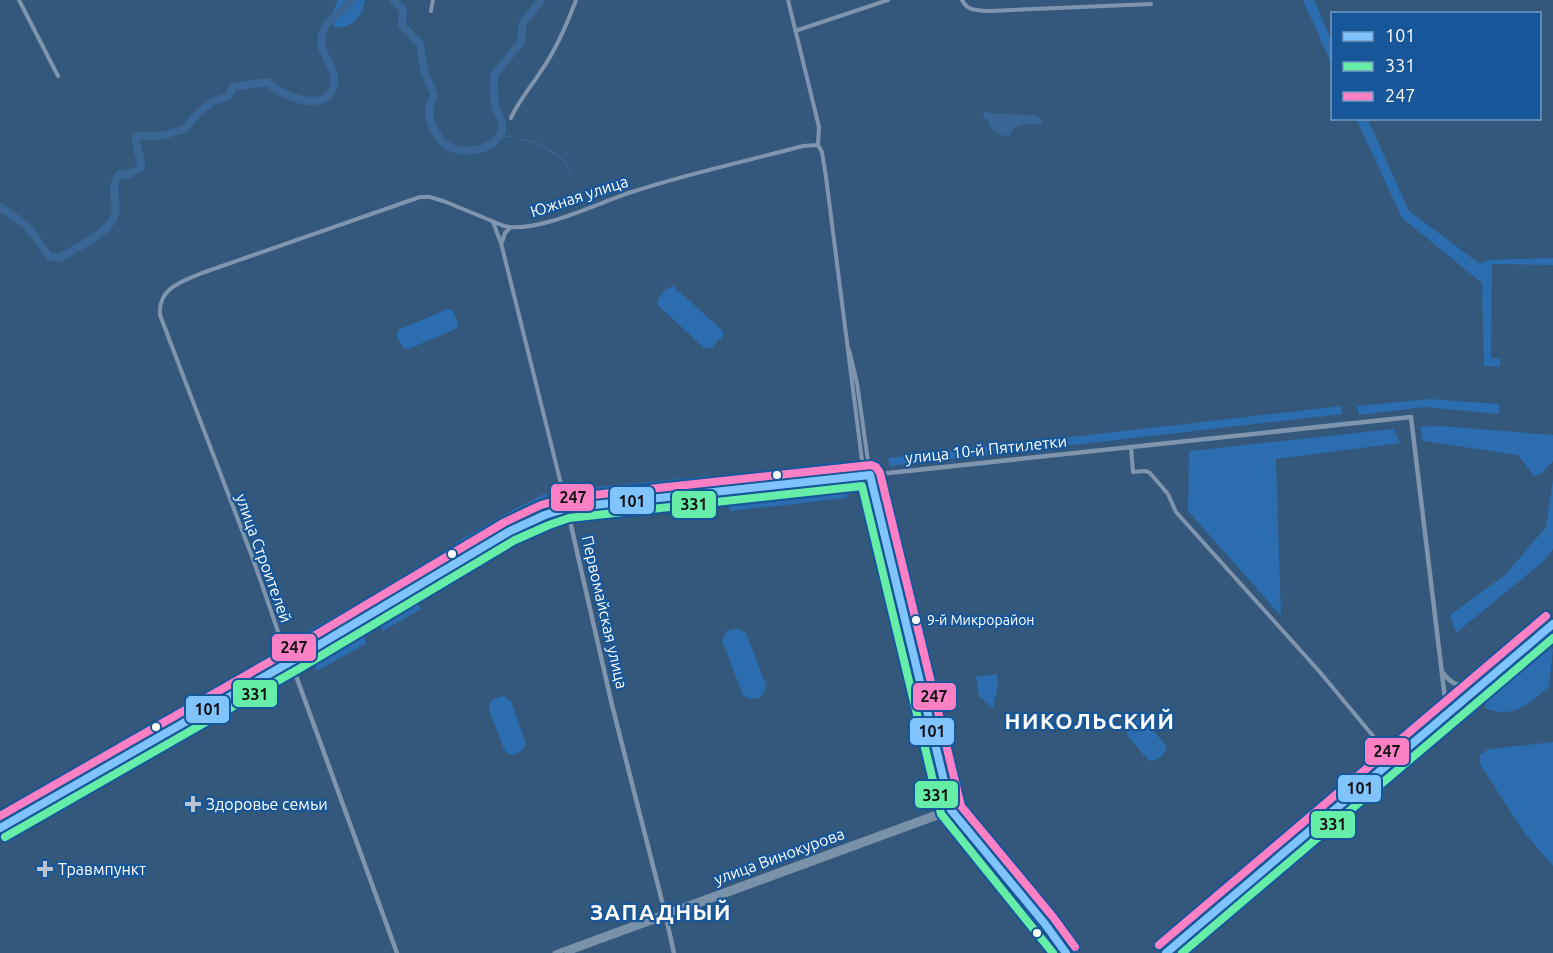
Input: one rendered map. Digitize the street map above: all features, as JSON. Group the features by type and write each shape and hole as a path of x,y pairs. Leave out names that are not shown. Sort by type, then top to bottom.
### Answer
{"main road":[{"name":"улица 10-й Пятилетки","path":"0,828 291,662 510,531 545,515 567,508 867,476"},
{"path":"867,476 948,811 1066,953"},
{"path":"1166,953 1553,624"},
{"path":"1180,953 1553,638"},
{"path":"1447,715 1448,727"},
{"name":"улица Винокурова","path":"555,953 948,811"},
{"path":"1018,896 1059,953"},
{"name":"улица Винокурова","path":"567,953 665,915"}],"street":[{"path":"19,0 58,76"},
{"path":"431,11 433,0"},
{"path":"511,118 517,104 543,70 567,24 576,0"},
{"path":"788,0 819,127 818,145 822,152 848,346 849,370 867,476"},
{"path":"795,31 888,0"},
{"path":"962,0 970,9 990,11 1151,4"},
{"name":"Южная улица","path":"160,306 166,292 179,282 408,200 426,196 436,198 510,228 547,222 652,186 803,146 818,145"},
{"name":"Первомайская улица","path":"494,222 567,508 612,705 674,953"},
{"path":"501,243 505,232 510,228"},
{"name":"улица Строителей","path":"160,306 163,324 249,549 397,953"},
{"name":"улица 10-й Пятилетки","path":"867,476 1411,417 1441,668"},
{"path":"1131,447 1133,472 1150,473 1168,494 1176,512 1319,671 1393,760"},
{"path":"1441,668 1448,679 1456,685 1468,687 1482,685"},
{"path":"1441,668 1447,715"}],"shaded area":[{"path":"338,0 365,0 356,20 346,26 334,27 332,17"},
{"path":"1303,0 1314,0 1331,39 1331,63"},
{"path":"984,111 992,114 1037,115 1042,120 1041,125 1018,126 1009,136 1002,135 993,130 988,121 983,118"},
{"path":"1368,120 1409,211 1480,264 1487,260 1553,258 1553,265 1492,264 1491,358 1500,359 1500,367 1484,366 1482,283 1402,218 1357,121"},
{"path":"673,286 723,331 723,336 711,348 704,348 658,305 662,294"},
{"path":"448,309 453,311 458,323 456,329 408,349 403,348 397,336 398,330"},
{"path":"1429,399 1499,404 1499,414 1424,407 1359,415 1357,406"},
{"path":"1341,406 1342,414 890,466 888,458"},
{"path":"1440,426 1553,435 1553,461 1541,474 1534,476 1518,455 1423,441 1420,427"},
{"path":"1394,429 1400,443 1276,459 1281,616 1188,511 1189,451"},
{"path":"838,462 839,471 729,483 727,476"},
{"path":"710,476 711,486 578,498 577,489"},
{"path":"1553,479 1553,549 1544,561 1456,633 1450,615 1505,575 1546,527"},
{"path":"846,490 847,498 730,511 728,504"},
{"path":"546,493 549,503 514,519 458,551 455,543"},
{"path":"448,549 450,556 396,589 394,581"},
{"path":"381,590 384,598 301,644 298,637"},
{"path":"416,601 421,609 383,631 379,624"},
{"path":"738,628 746,633 766,685 764,693 758,698 750,699 743,695 722,641 726,631"},
{"path":"363,635 367,643 317,671 313,663"},
{"path":"1550,648 1553,649 1549,687 1527,704 1512,711 1495,711 1485,708 1485,703"},
{"path":"997,674 998,685 993,708 979,696 976,677"},
{"path":"504,696 511,701 526,744 523,750 513,755 504,749 489,710 493,700"},
{"path":"1138,719 1144,721 1167,746 1163,755 1158,758 1149,761 1127,735 1127,728"},
{"path":"1553,742 1553,866 1523,831 1480,764 1480,755 1489,749"}],"waterway":[{"path":"0,207 27,226 49,256 59,258 81,246 96,236 113,219 116,208 114,190 116,179 120,174 127,175 141,168 136,136 160,136 185,129 196,115 213,101 228,97 233,87 268,82 283,93 314,101 323,99 330,93 334,78 322,48 322,35 331,20 352,0"},
{"path":"394,0 403,10 402,25 420,44 424,71 434,94 429,111 433,128 449,147 468,151 489,145 495,141 502,130 495,104 494,75 521,42 523,23 541,0"},
{"path":"501,133 505,137 510,136"},
{"path":"519,139 541,145 554,152 571,173"}],"transit line":[{"name":"247","path":"0,816 292,649 505,522 541,505 566,498 871,465 876,467 880,473 961,806 1075,947"},
{"name":"101","path":"870,475 951,810 1045,924 1066,953"},
{"name":"101","path":"0,828 297,658 510,531 545,515 567,508 870,475"},
{"name":"331","path":"5,837 302,667 515,540 549,525 569,518 862,486 941,814 1053,953"},
{"name":"247","path":"1159,945 1546,616"},
{"name":"101","path":"1166,953 1553,624"},
{"name":"331","path":"1182,953 1553,638"}],"place":[{"name":"9-й Микрорайон","path":"916,620"},
{"name":"Здоровье семьи","path":"193,804"},
{"name":"Травмпункт","path":"45,869"}],"district":[{"name":"НИКОЛЬСКИЙ","path":"1090,720"},
{"name":"ЗАПАДНЫЙ","path":"661,911"}]}
